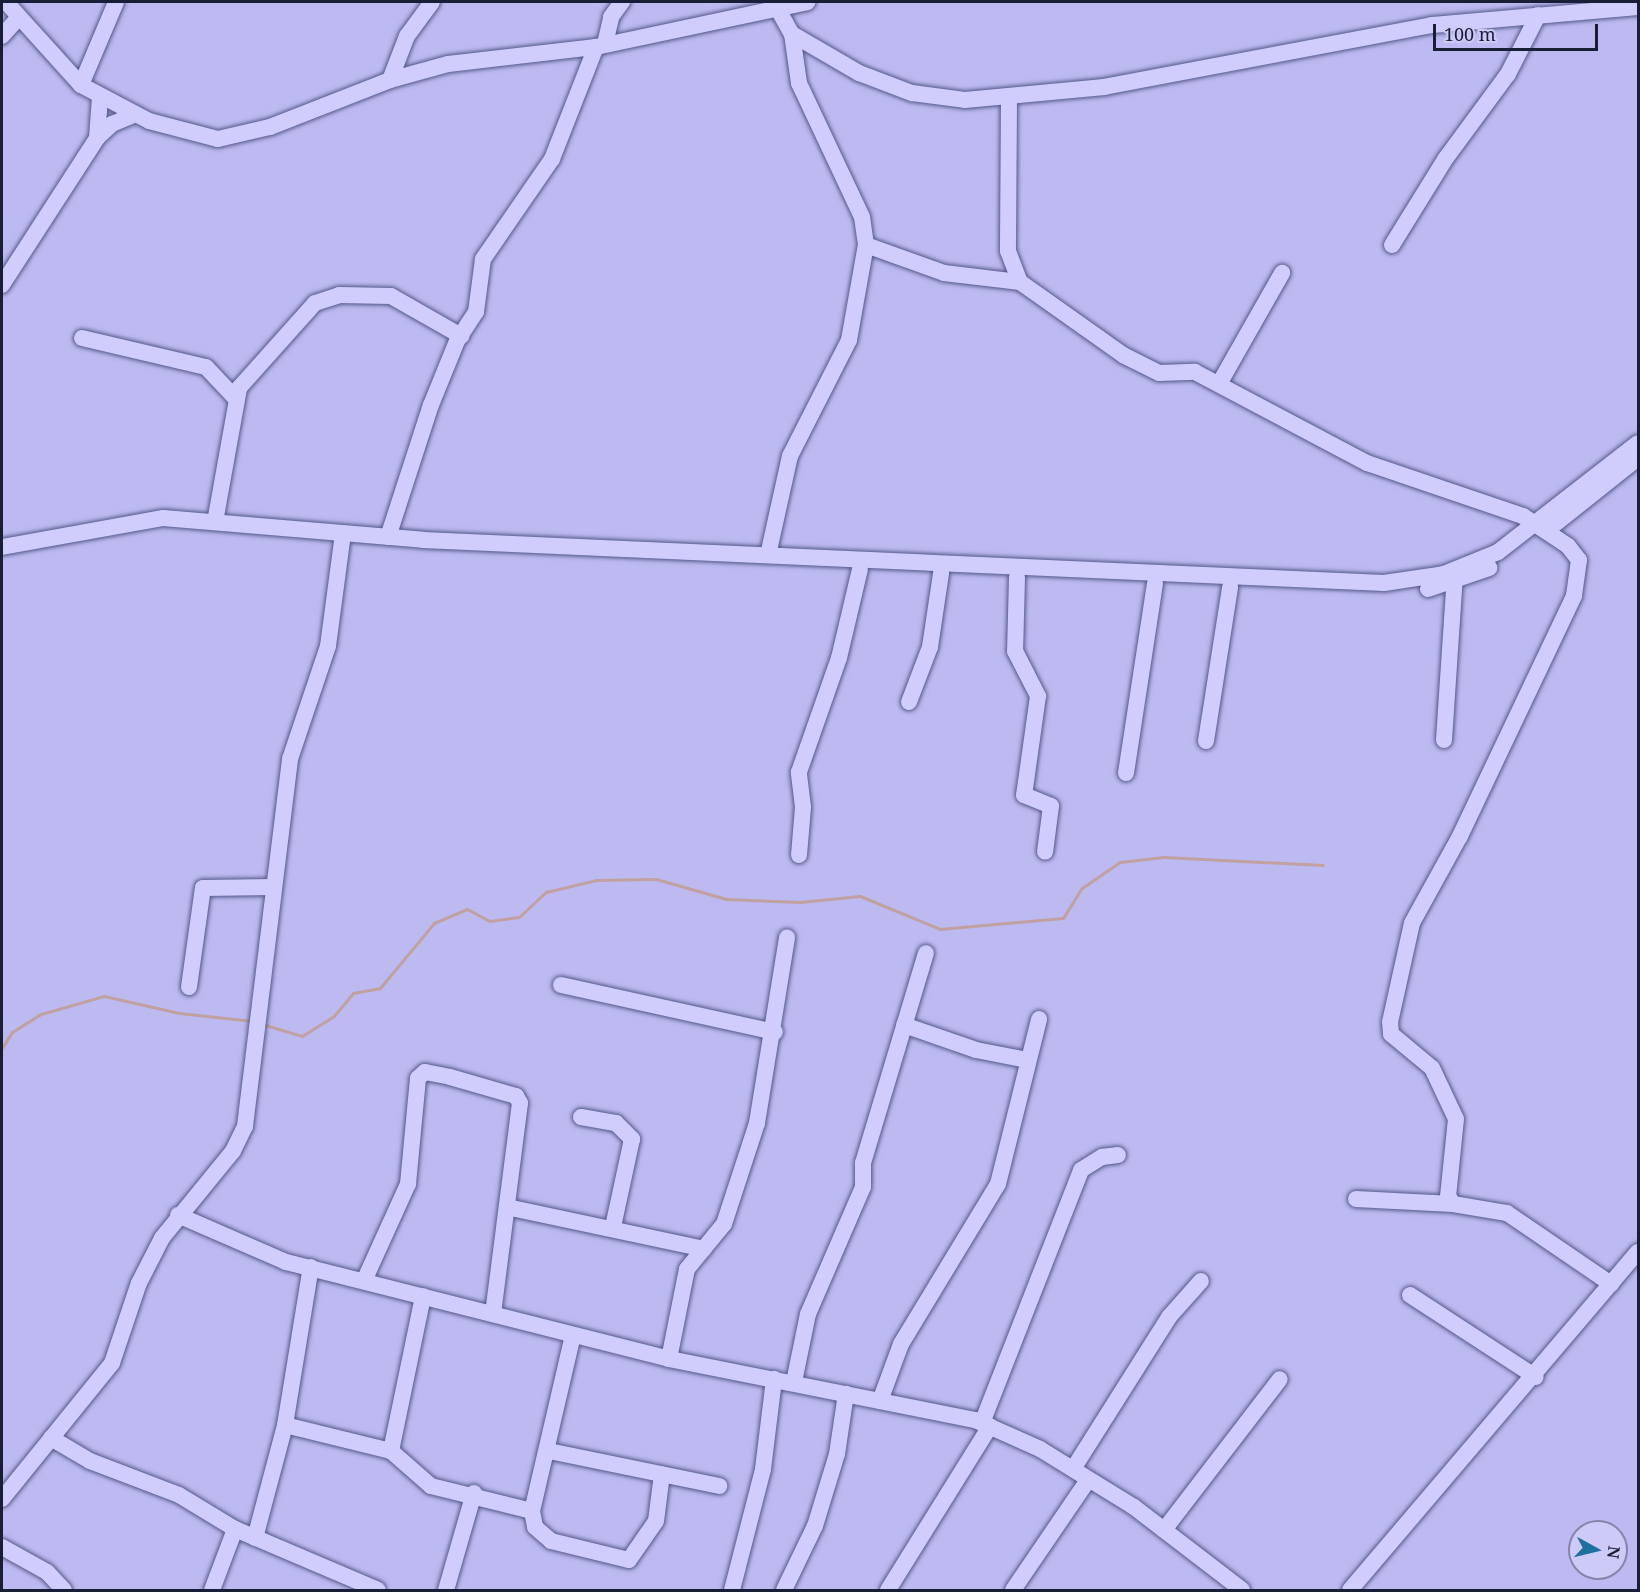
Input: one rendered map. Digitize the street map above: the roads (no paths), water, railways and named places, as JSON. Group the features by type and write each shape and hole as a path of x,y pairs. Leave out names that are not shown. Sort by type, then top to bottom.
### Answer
{"street":[{"path":"6,2 18,18 81,85 100,97 133,115 194,135 229,139 390,80 448,64 601,45 776,6 807,2"},
{"path":"81,85 116,2"},
{"path":"390,80 407,36 432,2"},
{"path":"388,537 461,336 479,304 483,259 552,159 611,17 622,2"},
{"path":"768,555 790,456 849,340 866,245 862,217 799,82 792,34 776,6"},
{"path":"792,34 859,73 912,93 1009,99 1187,73 1432,26 1638,7"},
{"path":"1392,245 1446,158 1508,75 1538,15"},
{"path":"2,36 18,18"},
{"path":"98,138 100,97"},
{"path":"1009,99 1008,250 1020,282"},
{"path":"2,285 98,138 112,124 133,115"},
{"path":"866,245 944,273 1020,282 1123,355 1159,373 1196,372 1367,463 1544,527 1576,555 1578,584 1460,836 1412,923 1390,1022 1390,1034 1432,1068 1456,1119 1448,1196 1453,1204"},
{"path":"1219,384 1282,273"},
{"path":"215,522 236,399 254,365 315,303 339,295 391,296 461,336"},
{"path":"82,338 206,367 236,399"},
{"path":"2,555 163,527 860,569 1386,593 1454,577 1514,555 1638,443"},
{"path":"1544,527 1638,458"},
{"path":"2,546 145,520 215,522 343,537 388,537 1357,583 1405,582 1454,577"},
{"path":"2,1499 112,1363 140,1283 178,1215 240,1138 257,1054 290,759 328,646 343,537"},
{"path":"799,855 803,807 799,772 839,658 860,569"},
{"path":"909,702 930,647 941,573"},
{"path":"1017,577 1015,651 1038,696 1024,795 1051,806 1045,852"},
{"path":"1444,740 1454,577"},
{"path":"1126,773 1155,583"},
{"path":"1206,741 1230,587"},
{"path":"189,987 202,888 274,887"},
{"path":"669,1359 687,1269 724,1224 757,1123 775,1032 787,937"},
{"path":"794,1382 808,1314 863,1187 863,1163 926,953"},
{"path":"561,985 775,1032"},
{"path":"880,1401 901,1344 998,1184 1025,1092 1028,1060 1039,1019"},
{"path":"904,1025 975,1050 1028,1060"},
{"path":"364,1281 408,1184 420,1073 516,1096 519,1115 493,1314"},
{"path":"581,1117 616,1123 632,1138 613,1227"},
{"path":"888,1590 986,1425 1081,1170 1102,1156 1118,1155"},
{"path":"1356,1199 1453,1204 1522,1220 1611,1284"},
{"path":"507,1207 613,1227 704,1249"},
{"path":"178,1215 242,1247 364,1281 669,1359 794,1382 986,1425 1073,1469 1164,1530 1242,1590"},
{"path":"1350,1590 1536,1377 1638,1254"},
{"path":"255,1538 285,1425 311,1267"},
{"path":"1073,1469 1169,1317 1201,1281"},
{"path":"1410,1295 1536,1377"},
{"path":"391,1451 423,1296"},
{"path":"573,1335 549,1451 532,1511 542,1537 629,1560 656,1521 662,1474"},
{"path":"732,1590 763,1469 774,1378"},
{"path":"1164,1530 1280,1379"},
{"path":"784,1590 815,1526 837,1454 846,1394"},
{"path":"285,1425 391,1451 431,1486 474,1494 532,1511"},
{"path":"51,1438 90,1461 179,1495 255,1538 378,1590"},
{"path":"549,1451 719,1486"},
{"path":"1013,1590 1088,1480"},
{"path":"446,1590 474,1494"},
{"path":"212,1590 236,1529"},
{"path":"2,1547 47,1572 64,1590"}],"waterway":[{"path":"262,1024 302,1036 333,1017 353,993 380,988 434,923 467,909 490,921 519,917 546,892 596,880 656,879 726,899 800,902 860,896 940,929 1063,918 1082,888 1120,862 1164,857 1323,865"},
{"path":"2,1048 12,1032 41,1014 104,996 179,1013 253,1021"}]}
